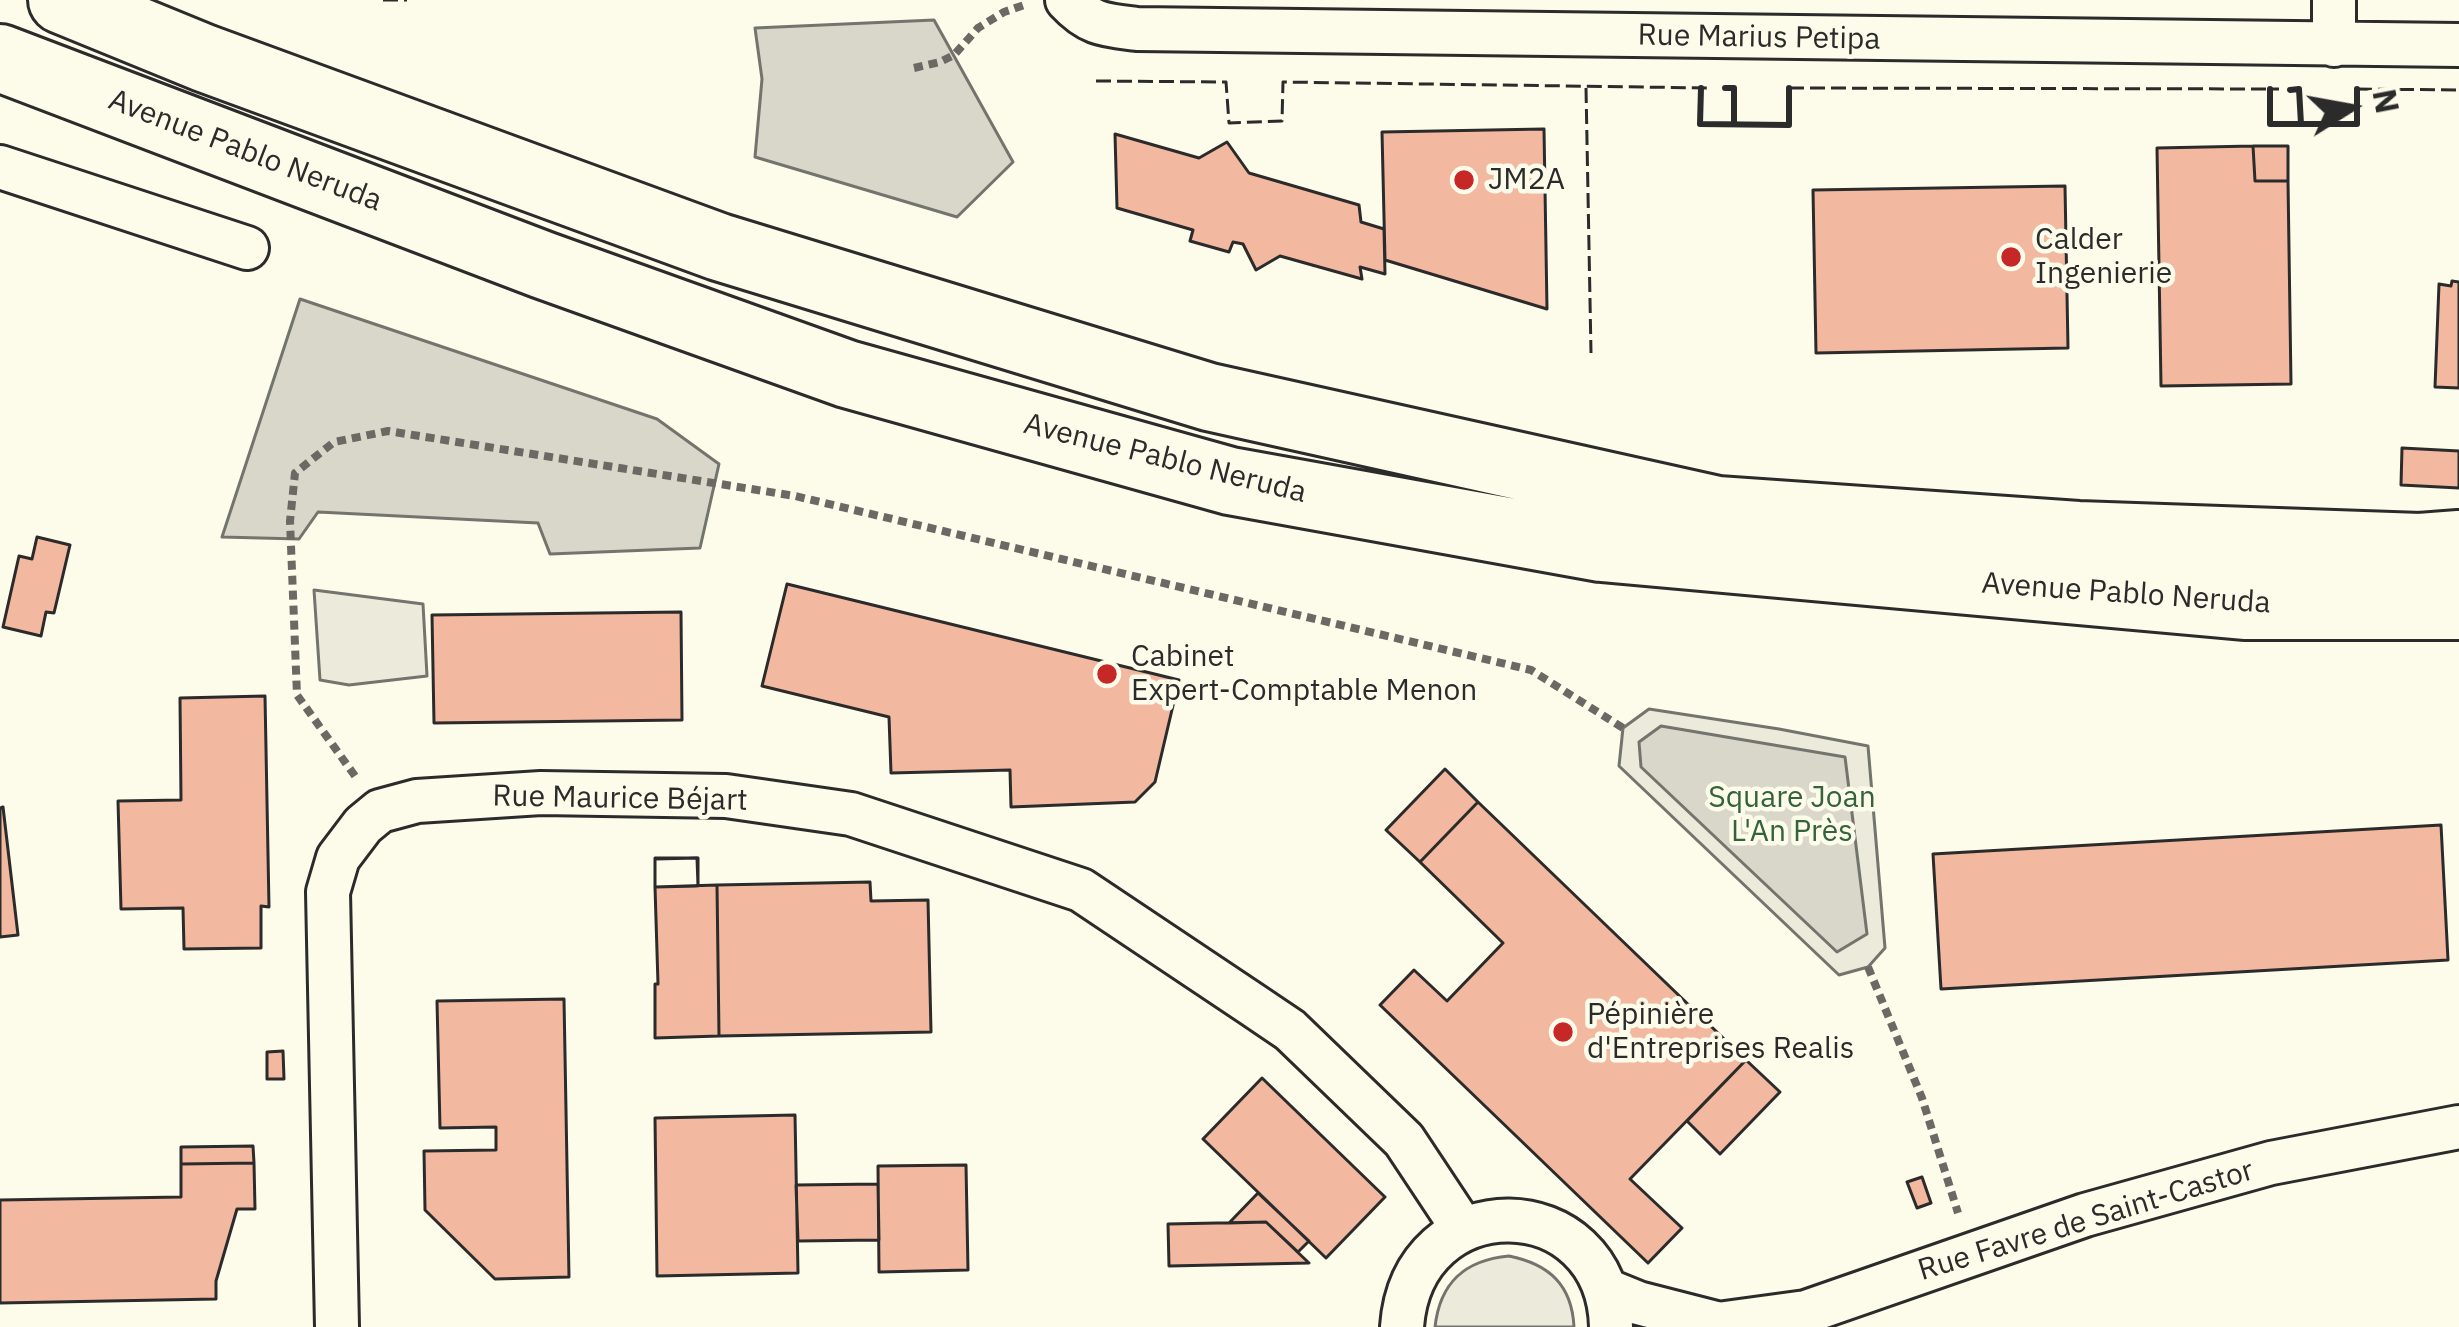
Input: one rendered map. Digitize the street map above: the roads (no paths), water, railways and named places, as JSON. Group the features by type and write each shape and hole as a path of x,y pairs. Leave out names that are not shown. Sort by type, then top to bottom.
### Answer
{"main road":[{"name":"Avenue Pablo Neruda","path":"62,0 204,58 718,248 1209,397 1717,510 2078,535 2420,547 2459,544"},
{"name":"Avenue Pablo Neruda","path":"0,58 543,265 847,374 1230,481 1601,548 2244,606 2459,606"}],"street":[{"name":"Rue Marius Petipa","path":"1067,0 1082,16 1107,26 1137,29 2459,45"},
{"path":"2334,0 2334,45"},
{"path":"0,167 247,248"},
{"name":"Rue Maurice Béjart","path":"337,1327 328,892 338,858 363,825 380,812 417,801 541,793 726,796 850,814 1081,890 1290,1030 1404,1140 1463,1229"},
{"name":"Rue Favre de Saint-Castor","path":"1608,1309 1638,1303 1706,1325 1806,1312 2085,1215 2271,1163 2459,1127"},
{"path":"1394,1326 1418,1268 1438,1245 1463,1229 1492,1221 1516,1220 1562,1235 1596,1268 1608,1309"}],"place":[{"name":"JM2A","path":"1464,180"},
{"name":"Calder Ingenierie","path":"2011,257"},
{"name":"Cabinet Expert-Comptable Menon","path":"1107,674"},
{"name":"Pépinière d'Entreprises Realis","path":"1563,1032"}],"park label":[{"name":"Square Joan L'An Près","path":"1792,815"}]}
